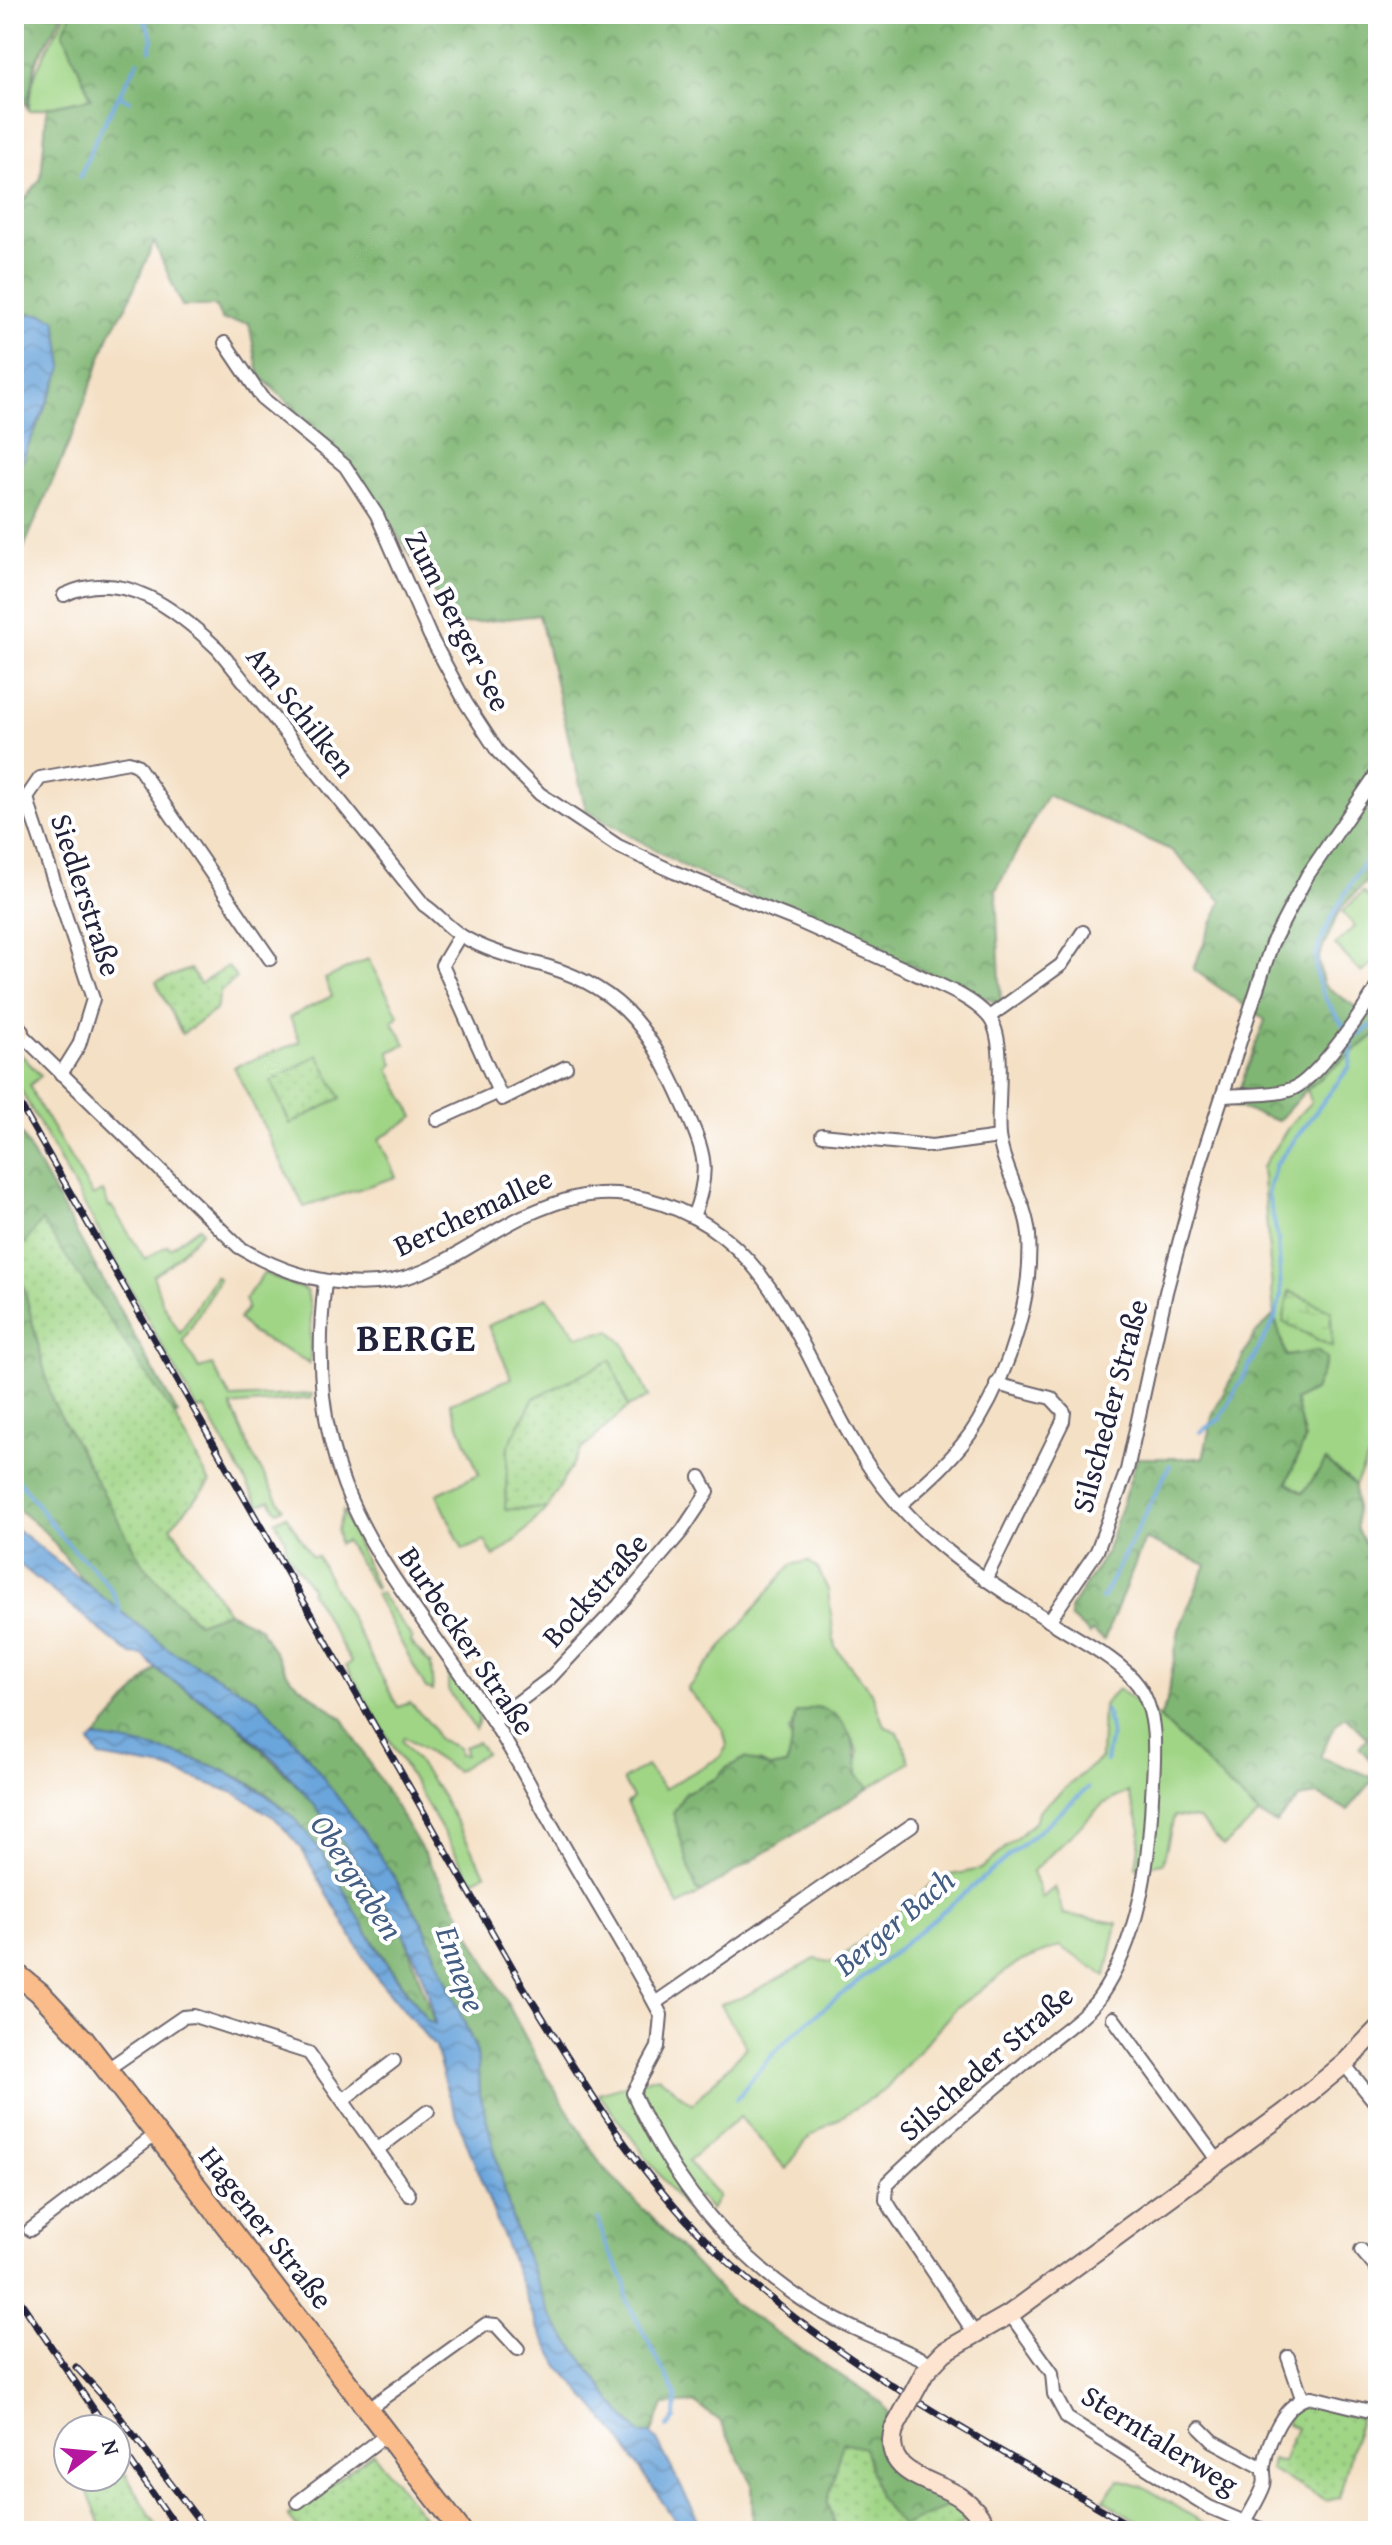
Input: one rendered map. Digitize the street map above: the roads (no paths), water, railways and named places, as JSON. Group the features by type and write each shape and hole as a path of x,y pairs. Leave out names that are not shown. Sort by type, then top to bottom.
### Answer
{"main road":[{"name":"Hagener Straße","path":"14,1972 67,2020 461,2531"}],"street":[{"name":"Zum Berger See","path":"225,343 262,398 345,466 377,515 430,636 466,703 498,752 540,794 618,846 914,973 961,996 989,1017"},
{"name":"Am Schilken","path":"64,595 76,589 104,586 129,589 157,600 185,618 226,657 417,897 460,935 506,955 573,975 602,989 634,1016 660,1055 701,1145 706,1177 693,1217"},
{"name":"Siedlerstraße","path":"61,1074 79,1045 93,999 27,797 40,778 129,762 137,765 270,959"},
{"name":"Silscheder Straße","path":"975,2334 886,2200 887,2184 1098,2001 1139,1908 1150,1839 1155,1747 1149,1710 1138,1685 1102,1654 1049,1621 1097,1551 1127,1470 1170,1278 1201,1161 1225,1096 1272,943 1291,902 1378,772"},
{"path":"899,1506 946,1464 978,1422 996,1384 1025,1302 1029,1234 999,1137 999,1043 989,1017 1061,965 1083,932"},
{"path":"460,935 442,965 502,1099 566,1067"},
{"path":"1225,1096 1289,1091 1306,1083 1363,1012 1378,985"},
{"name":"Berchemallee","path":"17,1028 239,1247 262,1261 325,1282 378,1282 405,1278 505,1225 562,1199 579,1195 625,1195 693,1217 742,1251 758,1269 781,1302 851,1438 899,1506 934,1541 985,1580 1049,1621"},
{"path":"437,1120 499,1092"},
{"path":"822,1135 932,1146 999,1137"},
{"name":"Burbecker Straße","path":"325,1282 319,1363 327,1434 340,1479 387,1572 493,1721 661,2015 658,2047 642,2070 633,2093 647,2125 709,2218 750,2262 811,2306 928,2368"},
{"path":"985,1580 1063,1421 1064,1412 1051,1398 996,1384"},
{"name":"Bockstraße","path":"493,1721 549,1679 673,1542 708,1492 700,1477"},
{"path":"655,2003 912,1825"},
{"path":"106,2070 172,2021 194,2016 309,2053 409,2195"},
{"path":"1113,2018 1218,2161"},
{"path":"988,2531 977,2513 960,2497 920,2479 903,2467 891,2444 894,2429 928,2368 975,2334 1010,2314 1286,2112 1344,2064 1378,2029"},
{"path":"344,2099 394,2061"},
{"path":"1344,2064 1378,2106"},
{"path":"378,2149 428,2111"},
{"path":"30,2230 155,2135"},
{"path":"1361,2250 1378,2270"},
{"name":"Sterntalerweg","path":"1010,2314 1052,2373 1060,2410 1078,2427 1209,2507 1266,2531"},
{"path":"368,2409 486,2324 496,2325 518,2349"},
{"path":"1288,2357 1302,2398"},
{"path":"1246,2520 1265,2483 1263,2468 1282,2418 1302,2398 1312,2397 1378,2413"},
{"path":"1200,2428 1213,2441 1263,2468"},
{"path":"298,2502 386,2435"}],"water":[{"path":"14,314 42,314 56,320 63,367 14,478"},
{"path":"14,1527 170,1650 257,1699 307,1756 374,1846 423,1924 477,2053 479,2090 513,2223 550,2315 614,2404 640,2434 651,2434 657,2440 704,2531 682,2531 614,2430 559,2366 537,2326 448,2094 435,2047 372,1972 301,1848 275,1818 235,1793 165,1768 100,1757 90,1743 95,1738 122,1742 206,1764 257,1789 280,1806 321,1851 384,1960 427,2020 435,2024 430,1999 413,1953 378,1892 310,1800 236,1723 175,1683 143,1655 130,1654 14,1560"}],"waterway":[{"path":"142,14 153,39 150,50"},
{"path":"80,177 96,138 138,61"},
{"path":"119,95 130,101"},
{"name":"Berger Bach","path":"1344,1026 1319,985 1316,957 1334,914 1378,839"},
{"name":"Berger Bach","path":"1200,1432 1220,1419 1275,1319 1281,1295 1278,1239 1268,1195 1275,1166 1350,1066 1353,1034 1360,1035 1378,1020"},
{"name":"Berger Bach","path":"1102,1599 1170,1465"},
{"path":"14,1474 63,1538 106,1583 118,1604 121,1617"},
{"name":"Berger Bach","path":"1106,1710 1111,1734 1106,1761"},
{"name":"Berger Bach","path":"737,2099 771,2057 807,2022 1088,1788"},
{"name":"Berger Bach","path":"598,2219 605,2244 625,2281 627,2301 676,2395 675,2419 667,2427"}],"railway":[{"path":"14,1094 523,1986 637,2160 690,2224 720,2254 767,2296 817,2334 922,2404 1139,2531"},
{"path":"14,2292 96,2413"},
{"path":"76,2367 110,2404 207,2531"},
{"path":"132,2464 179,2531"}],"district":[{"name":"BERGE","path":"417,1338"}],"water label":[{"name":"Obergraben","path":"357,1877"},
{"name":"Ennepe","path":"461,1969"}]}
